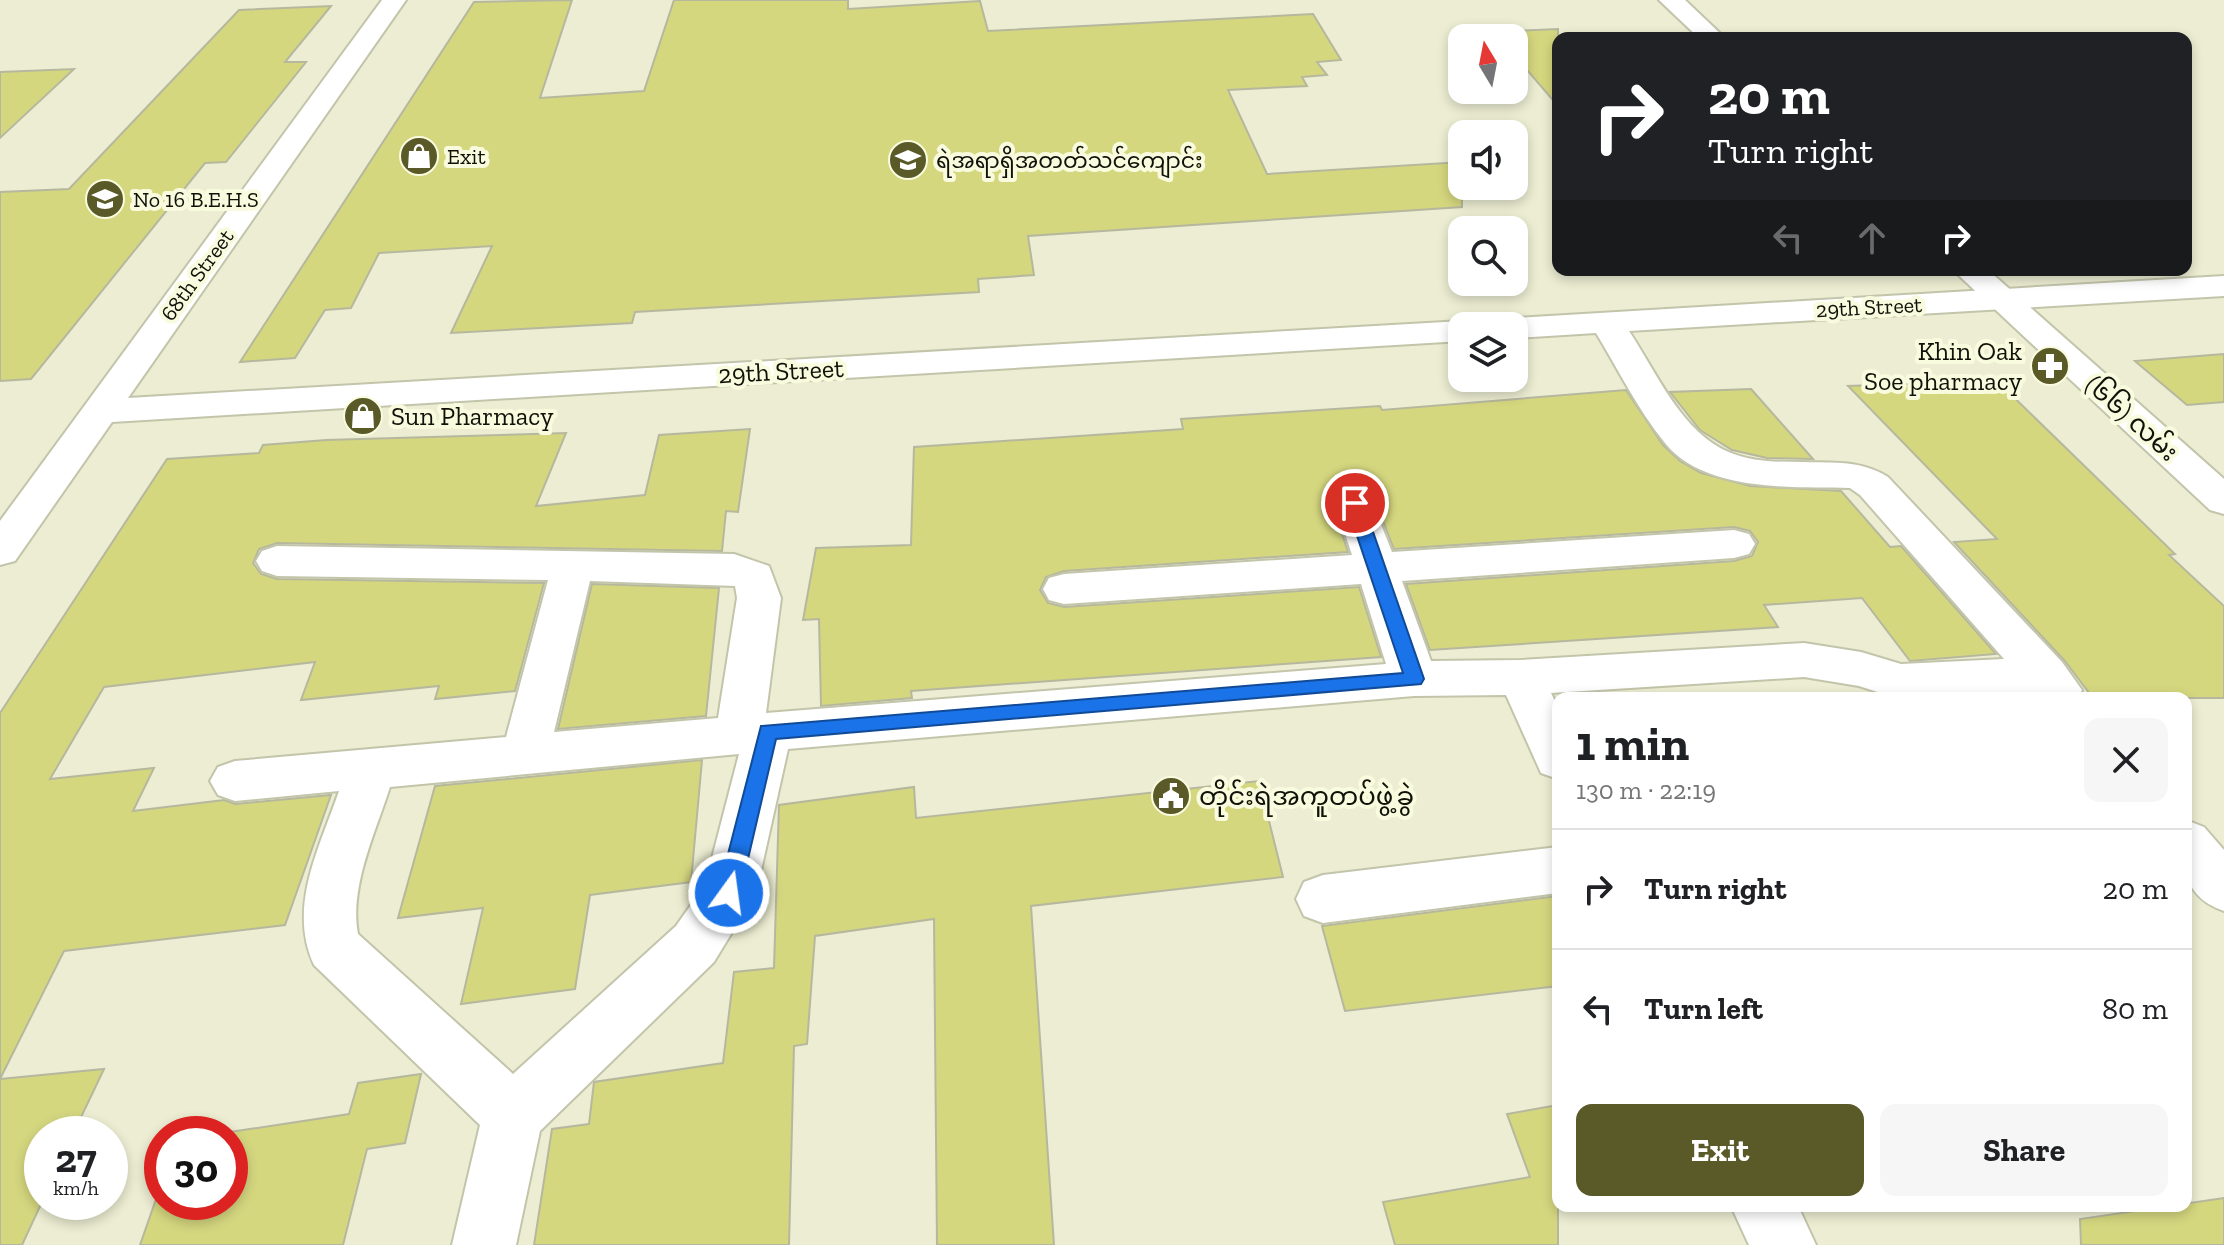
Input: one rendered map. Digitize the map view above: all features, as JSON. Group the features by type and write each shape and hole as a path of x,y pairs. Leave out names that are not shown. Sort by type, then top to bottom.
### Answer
{"street":[{"name":"68th Street","path":"0,551 394,0"},
{"path":"1671,0 1706,32"},
{"name":"(၆၆) လမ်း","path":"1976,276 2217,488"},
{"name":"29th Street","path":"1528,327 2224,286"},
{"path":"1606,322 1679,436 1692,451 1733,469 1858,476 1866,481 1892,502 2056,686"},
{"name":"29th Street","path":"100,411 1448,332"},
{"path":"1355,503 1414,679"},
{"path":"1064,589 1734,544"},
{"path":"277,561 734,569 754,577 759,598 754,733 729,893 695,944 513,1115 484,1245"},
{"path":"525,754 573,566"},
{"path":"235,781 754,733 1414,679 1521,677 1804,660 1861,669 1901,682 2056,686"},
{"path":"1521,677 1552,746"},
{"path":"371,769 335,879 328,919 333,947 513,1115"},
{"path":"2192,849 2224,888"},
{"path":"1323,899 1552,871"},
{"path":"1766,1212 1784,1245"}],"building":[{"name":"ရဲအရာရှိအတတ်သင်ကျောင်း","path":"572,0 540,98 644,91 674,0 848,0 848,9 980,1 988,31 1313,14 1341,60 1317,62 1327,75 1302,77 1307,86 1228,90 1267,174 1448,163 1448,200 1462,200 1462,207 1028,236 1034,275 978,279 979,292 635,312 632,323 451,333 492,246 379,253 351,308 325,310 295,358 240,362 474,2"},
{"path":"331,6 285,62 306,62 226,162 205,163 31,379 0,381 0,192 69,189 239,10"},
{"path":"1558,29 1558,32 1552,32 1552,99 1528,71 1528,30"},
{"path":"74,69 0,138 0,72"},
{"path":"2224,354 2224,402 2187,405 2135,361"},
{"path":"1997,381 2175,554 2169,555 2224,606 2224,698 2192,698 2192,692 2088,692 2064,660 1954,542 1997,539 1848,386"},
{"path":"1751,389 1813,459 1767,458 1732,450 1700,430 1670,392"},
{"path":"1626,390 1663,445 1680,461 1701,473 1750,486 1841,491 1890,547 1901,546 1996,654 1910,661 1862,598 1764,605 1778,627 1430,650 1406,584 1734,561 1752,556 1758,542 1750,531 1734,527 1394,549 1372,493 1354,487 1338,492 1332,504 1348,552 1064,571 1046,577 1040,590 1048,603 1064,607 1359,587 1381,657 911,691 912,698 821,706 819,619 803,620 816,548 911,545 914,447 1183,429 1181,419 1380,406 1382,410"},
{"path":"750,429 738,512 726,511 722,551 277,543 259,549 253,563 261,574 277,579 544,583 515,691 435,699 439,686 301,700 315,662 104,687 50,779 154,768 133,811 224,800 235,804 331,795 285,925 64,951 0,1079 0,713 167,459 259,453 263,445 326,440 566,433 536,506 645,495 659,435"},
{"path":"592,584 719,588 706,716 558,729"},
{"path":"702,760 691,882 590,895 575,989 461,1004 483,908 398,918 435,786"},
{"path":"1259,781 1283,877 1031,906 1054,1245 937,1245 934,919 815,936 807,1044 794,1046 789,1245 534,1245 552,1129 589,1124 594,1082 723,1063 734,972 774,968 779,805 914,787 916,818"},
{"path":"1552,897 1552,987 1345,1011 1322,926"},
{"path":"104,1069 82,1116 24,1116 24,1220 34,1220 22,1245 0,1245 0,1079"},
{"path":"421,1074 405,1143 367,1149 343,1245 140,1245 149,1220 248,1220 248,1129 349,1114 358,1083"},
{"path":"1552,1106 1552,1212 1558,1212 1558,1245 1395,1245 1383,1202 1530,1177 1507,1114"},
{"path":"2224,1198 2224,1245 2081,1245 2080,1219 2128,1212 2192,1212 2192,1203"}],"place":[{"name":"Exit","path":"419,156"},
{"name":"ရဲအရာရှိအတတ်သင်ကျောင်း","path":"908,160"},
{"name":"No 16 B.E.H.S","path":"105,199"},
{"name":"Khin Oak Soe pharmacy","path":"2050,366"},
{"name":"Sun Pharmacy","path":"363,416"},
{"name":"တိုင်းရဲအကူတပ်ဖွဲ့ခွဲ","path":"1171,796"}],"route":[{"path":"729,893 768,732 1414,679 1355,503"}]}
